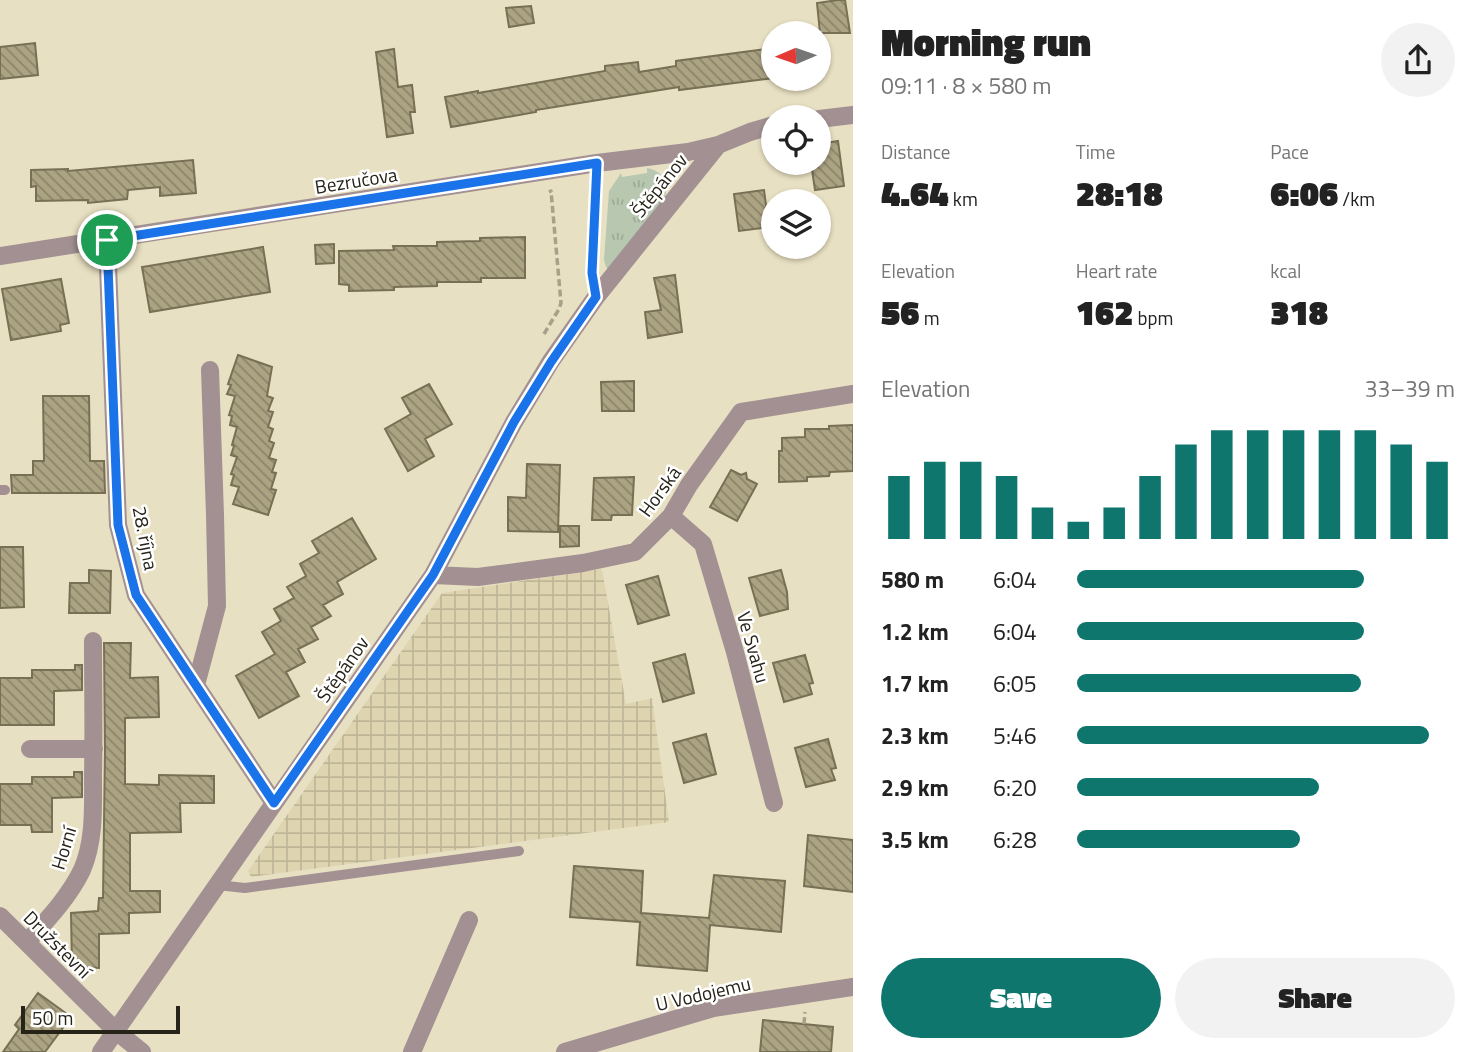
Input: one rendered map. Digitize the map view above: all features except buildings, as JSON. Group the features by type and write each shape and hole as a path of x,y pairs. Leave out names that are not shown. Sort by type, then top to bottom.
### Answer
{"street":[{"path":"831,118 853,115"},
{"name":"Štěpánov","path":"101,1052 433,575 514,422 596,297 718,145 761,129"},
{"name":"Bezručova","path":"0,256 597,163 688,152 718,145"},
{"name":"28. října","path":"107,240 118,525 136,595 274,803"},
{"path":"196,685 217,606 210,370"},
{"name":"Horská","path":"433,575 478,577 583,563 635,552 671,516 689,485 741,412 853,394"},
{"name":"Ve Svahu","path":"671,516 703,544 735,652 774,803"},
{"name":"Horní","path":"27,942 52,915 76,880 83,867 91,839 93,641"},
{"path":"30,749 94,749"},
{"name":"Družstevní","path":"0,916 116,1031 142,1052"},
{"path":"412,1052 469,920"},
{"name":"U Vodojemu","path":"565,1052 713,1008 853,987"}],"lane":[{"path":"596,297 592,273 597,163"},
{"path":"217,885 245,888 519,852"}],"path":[{"path":"538,193 551,191 561,303 538,343"}],"shaded area":[{"path":"602,569 626,704 652,698 669,822 251,877 248,871 442,593"}],"green space":[{"path":"647,168 658,172 664,179 664,200 609,270 604,260 609,191 621,173 622,177 647,173"}],"route":[{"path":"597,163 592,273 596,297 514,422 433,575 274,803 136,595 118,525 107,240 597,163"}]}
